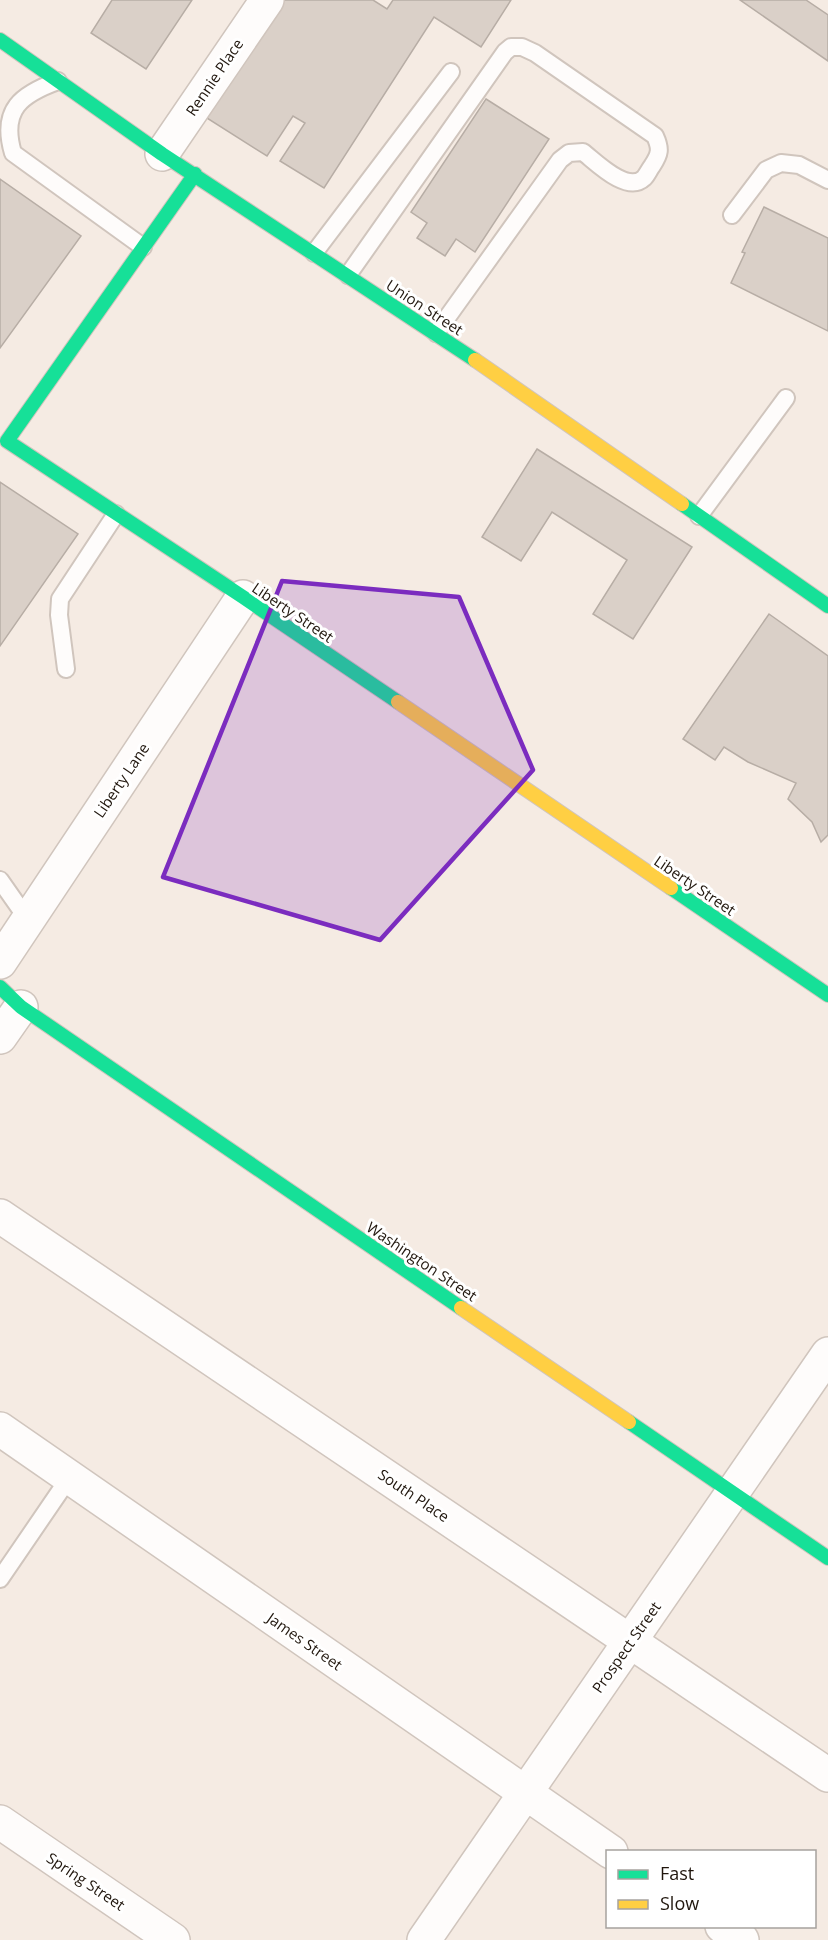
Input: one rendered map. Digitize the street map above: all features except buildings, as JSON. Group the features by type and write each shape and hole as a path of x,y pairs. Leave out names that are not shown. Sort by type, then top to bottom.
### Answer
{"street":[{"name":"Rennie Place","path":"162,154 267,0"},
{"name":"Union Street","path":"0,40 162,154 436,333 827,604"},
{"name":"Liberty Street","path":"195,174 4,439 243,597 828,995"},
{"name":"Liberty Lane","path":"0,962 243,597"},
{"path":"0,1037 10,997"},
{"name":"Washington Street","path":"10,997 828,1558"},
{"name":"South Place","path":"0,1216 828,1775"},
{"name":"Prospect Street","path":"424,1940 828,1354"},
{"name":"James Street","path":"0,1429 525,1794 609,1850"},
{"name":"Spring Street","path":"0,1821 173,1940"},
{"path":"725,1928 742,1940"}],"lane":[{"path":"348,275 505,52 512,47 522,47 534,53 655,136 660,145 660,155 643,179 633,183 623,182 583,152 569,153 560,160 436,333"},
{"path":"314,253 451,72"},
{"path":"58,81 16,99 6,112 2,129 4,140 13,153 143,247"},
{"path":"732,215 766,170 781,163 799,165 828,180"},
{"path":"699,516 786,398"},
{"path":"66,669 59,615 60,598 116,514"},
{"path":"0,880 28,920"},
{"path":"0,1579 69,1478"}],"highlighted area":[{"path":"282,581 459,597 533,770 380,940 163,877"}],"traffic: fast":[{"path":"0,40 162,154 475,360"},
{"path":"195,174 7,441 398,702"},
{"path":"682,504 828,606"},
{"path":"671,888 828,995"},
{"path":"0,987 21,1007 461,1308"},
{"path":"629,1422 828,1558"}],"traffic: slow":[{"path":"475,360 682,504"},
{"path":"398,702 671,888"},
{"path":"461,1308 629,1422"}]}
